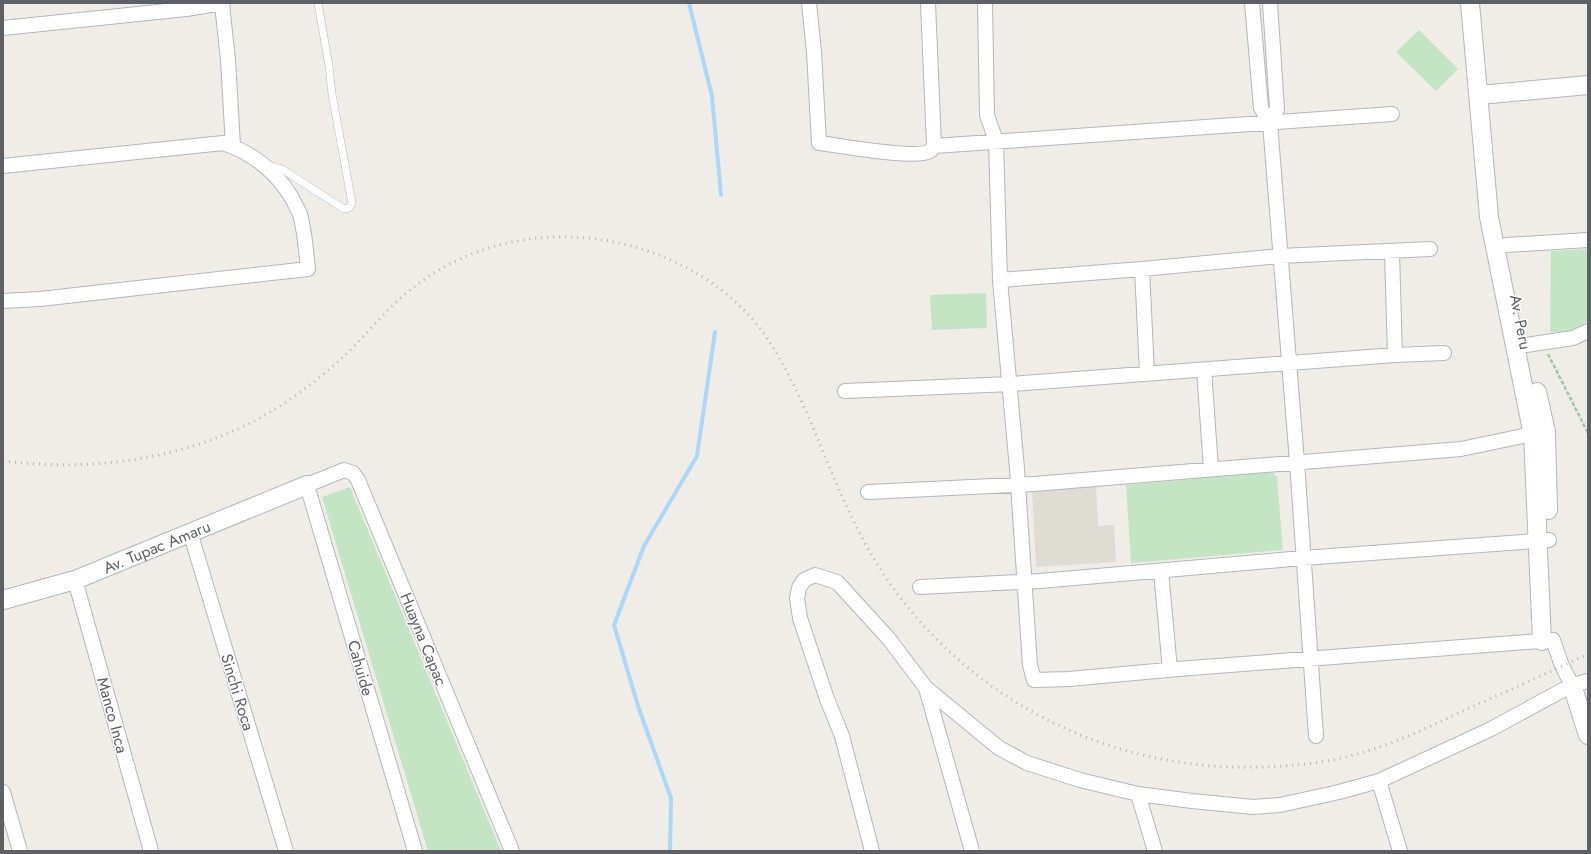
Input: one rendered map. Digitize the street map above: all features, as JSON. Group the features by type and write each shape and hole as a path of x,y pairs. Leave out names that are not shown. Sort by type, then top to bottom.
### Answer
{"street":[{"path":"3,28 222,3 228,60 233,146"},
{"path":"810,3 819,142 885,152 918,154 930,151 934,146 928,3"},
{"path":"984,3 987,115 996,140 1000,280 1011,384 1030,665 1034,680 1069,679 1547,640 1562,666 1580,683 1588,734"},
{"path":"1252,3 1261,108 1270,123 1297,462 1316,736"},
{"path":"1270,3 1277,109 1270,123"},
{"path":"868,492 1018,485 1461,450 1540,433 1489,217 1485,100 1470,3"},
{"name":"Av. Peru","path":"1482,3 1485,100 1506,245 1526,345 1540,433 1547,640"},
{"path":"1485,100 1588,85"},
{"path":"1485,100 1588,96"},
{"path":"934,146 996,140 1392,114"},
{"path":"3,166 223,143 233,146 262,163 278,177 299,212 303,226 308,269 40,299 3,301"},
{"path":"1506,245 1588,240"},
{"path":"1000,280 1280,256 1392,252 1430,249"},
{"path":"1392,252 1395,355"},
{"path":"1142,269 1147,374"},
{"path":"1526,345 1573,338 1588,331"},
{"path":"845,391 1011,384 1395,355 1444,353"},
{"path":"1204,370 1211,469"},
{"name":"Huayna Capac","path":"307,485 344,470 353,473 358,480 512,851"},
{"name":"Av. Tupac Amaru","path":"3,600 76,580 307,485"},
{"name":"Cahuide","path":"307,485 415,851"},
{"name":"Sinchi Roca","path":"190,532 286,851"},
{"path":"920,587 1024,582 1303,558 1543,541"},
{"path":"1161,570 1170,670"},
{"path":"872,851 842,736 827,700 800,618 797,598 798,588 804,580 815,575 837,582 889,639 926,688 998,748 1027,763 1080,780 1138,794 1253,807 1280,805 1339,792 1379,781 1491,729 1580,683"},
{"name":"Manco Inca","path":"76,580 150,851"},
{"path":"926,688 972,851"},
{"path":"1379,781 1400,851"},
{"path":"3,792 20,851"},
{"path":"1138,794 1156,851"}],"lane":[{"path":"262,163 282,169 344,209 349,208 352,203 332,94 329,66 318,3"}],"path":[{"path":"1546,348 1547,353 1588,434"}],"shaded area":[{"path":"1096,486 1098,526 1114,525 1116,562 1036,567 1032,490"}],"green space":[{"path":"1419,30 1458,69 1436,91 1396,52"},
{"path":"1588,249 1588,321 1571,331 1550,332 1551,251"},
{"path":"986,293 987,328 932,330 930,295"},
{"path":"1271,472 1277,477 1283,550 1131,563 1126,485"},
{"path":"350,487 501,851 428,851 322,497"}],"waterway":[{"path":"689,3 712,96 721,195"},
{"path":"670,851 671,798 639,709 614,625 644,546 697,456 715,332"}],"railway":[{"path":"3,461 78,465 115,462 188,448 223,435 257,419 289,400 310,385 350,351 403,296 426,278 451,263 477,252 505,244 533,239 561,237 590,238 619,243 641,249 684,266 723,291 740,306 756,323 769,341 794,385 855,524 887,579 926,629 972,671 1023,706 1078,734 1137,754 1199,765 1263,767 1315,763 1354,755 1405,738 1588,654"}]}
